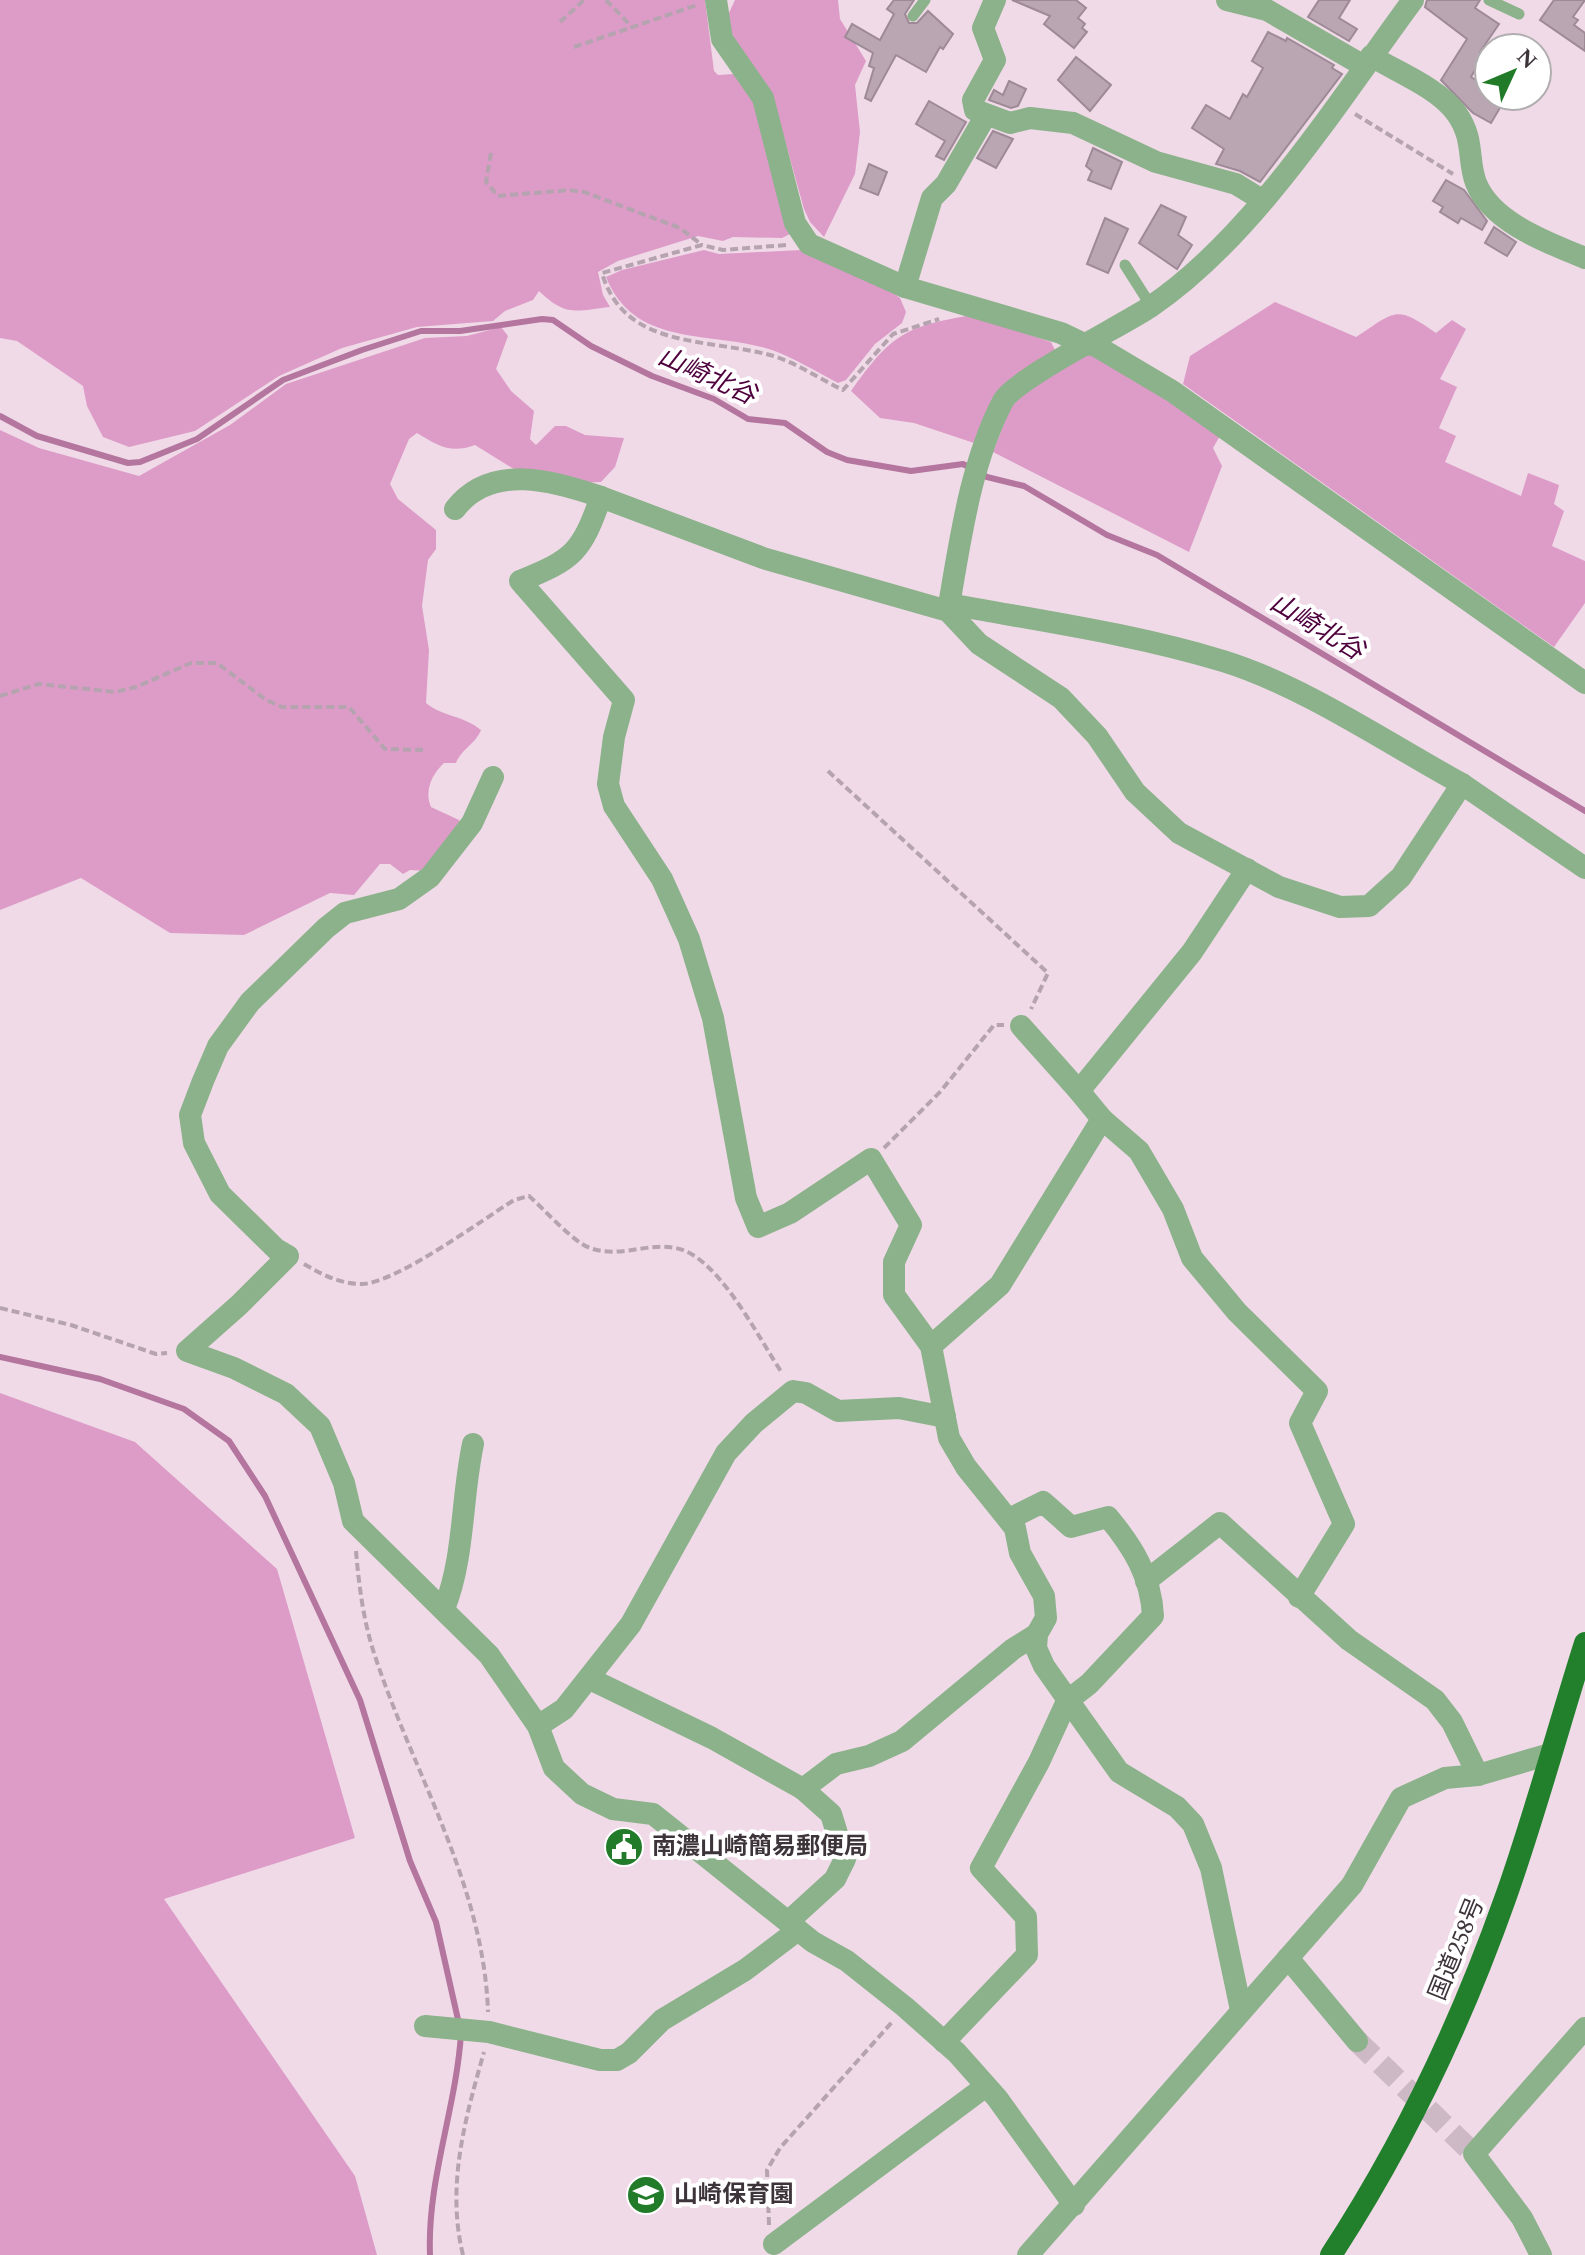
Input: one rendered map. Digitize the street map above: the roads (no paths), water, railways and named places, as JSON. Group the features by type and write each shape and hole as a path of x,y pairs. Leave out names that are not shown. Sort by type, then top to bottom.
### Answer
{"highway":[{"name":"国道258号","path":"1331,2255 1406,2125 1458,2016 1505,1899 1550,1754 1576,1696 1585,1643"}],"street":[{"path":"716,0 722,39 763,98 795,223 809,244 905,287 1089,344 1172,391 1585,683"},
{"path":"995,0 983,28 995,60 972,105 986,115 1010,123 1030,118 1073,123 1156,162 1236,184 1262,200"},
{"path":"1227,0 1267,10 1439,98 1456,113 1472,145 1476,182 1503,216 1585,258"},
{"path":"948,611 964,522 984,449 1005,398 1055,362 1151,306 1185,282 1262,200 1340,105 1367,61 1413,0"},
{"path":"905,287 932,198 946,184 986,115"},
{"path":"455,509 470,494 518,478 548,480 763,558 948,611 979,644 1061,698 1097,736 1135,792 1179,833 1279,887 1340,907 1369,906 1401,877 1462,784"},
{"path":"601,497 582,544 564,563 520,581 624,700 614,737 608,784 614,806 662,879 689,939 713,1018 746,1198 758,1227 790,1213 871,1159 911,1225 894,1262 894,1295 931,1346 949,1438 966,1467 1015,1528 1020,1553 1044,1596 1046,1618 1037,1634 1036,1648 1067,1701 1119,1772 1177,1807 1193,1824 1211,1868 1241,2010"},
{"path":"948,611 960,606 1088,629 1225,661 1301,695 1462,784 1585,868"},
{"path":"493,777 472,823 430,877 399,899 345,913 326,928 250,1002 218,1046 190,1115 194,1143 220,1194 276,1249 288,1256 187,1351 234,1368 286,1394 320,1426 344,1483 353,1521 489,1655 538,1726 554,1768 582,1794 613,1809 653,1814 905,2007 986,2086 1074,2205"},
{"path":"1079,1091 1192,952 1247,869"},
{"path":"1021,1026 1102,1119 1139,1151 1173,1209 1192,1258 1237,1312 1317,1391 1300,1423 1344,1524 1299,1597"},
{"path":"931,1346 1000,1285 1102,1119"},
{"path":"538,1726 564,1709 631,1624 726,1453 754,1423 793,1391 838,1411 899,1408 945,1417"},
{"path":"444,1609 457,1573 464,1484 473,1444"},
{"path":"944,2042 1027,1955 1026,1917 981,1868 1039,1762 1067,1701 1089,1684 1153,1616 1146,1581 1135,1550 1108,1517 1071,1527 1043,1502 1009,1519"},
{"path":"1146,1581 1220,1523 1349,1640 1435,1700 1452,1722 1478,1775"},
{"path":"803,1789 836,1764 869,1756 902,1741 1013,1649 1037,1634"},
{"path":"425,2026 489,2032 600,2060 617,2060 629,2053 662,2020 745,1970 794,1925 835,1879 845,1859 841,1836 831,1814 803,1789 712,1738 590,1679"},
{"path":"1028,2255 1352,1885 1401,1798 1445,1778 1478,1775 1550,1754"},
{"path":"1288,1958 1357,2041"},
{"path":"1541,2255 1522,2218 1474,2154 1585,2028"},
{"path":"774,2244 986,2086"}],"lane":[{"path":"913,16 925,0"},
{"path":"1489,0 1519,14"},
{"path":"1125,265 1151,306"}],"waterway":[{"name":"山崎北谷","path":"0,416 37,436 128,463 140,462 197,439 283,380 362,350 421,331 460,331 553,320 591,346 652,376 714,399 748,419 785,423 827,452 847,460 911,471 963,464 987,477 1024,486 1107,535 1157,555 1585,811"},
{"path":"0,1357 100,1379 184,1409 229,1441 265,1496 360,1700 410,1861 436,1922 459,2024"},
{"path":"430,2255 433,2199 454,2090 461,2034"}],"tunnel":[{"path":"1357,2041 1474,2154"}],"place":[{"name":"南濃山崎簡易郵便局","path":"624,1847"},
{"name":"山崎保育園","path":"646,2195"}]}
